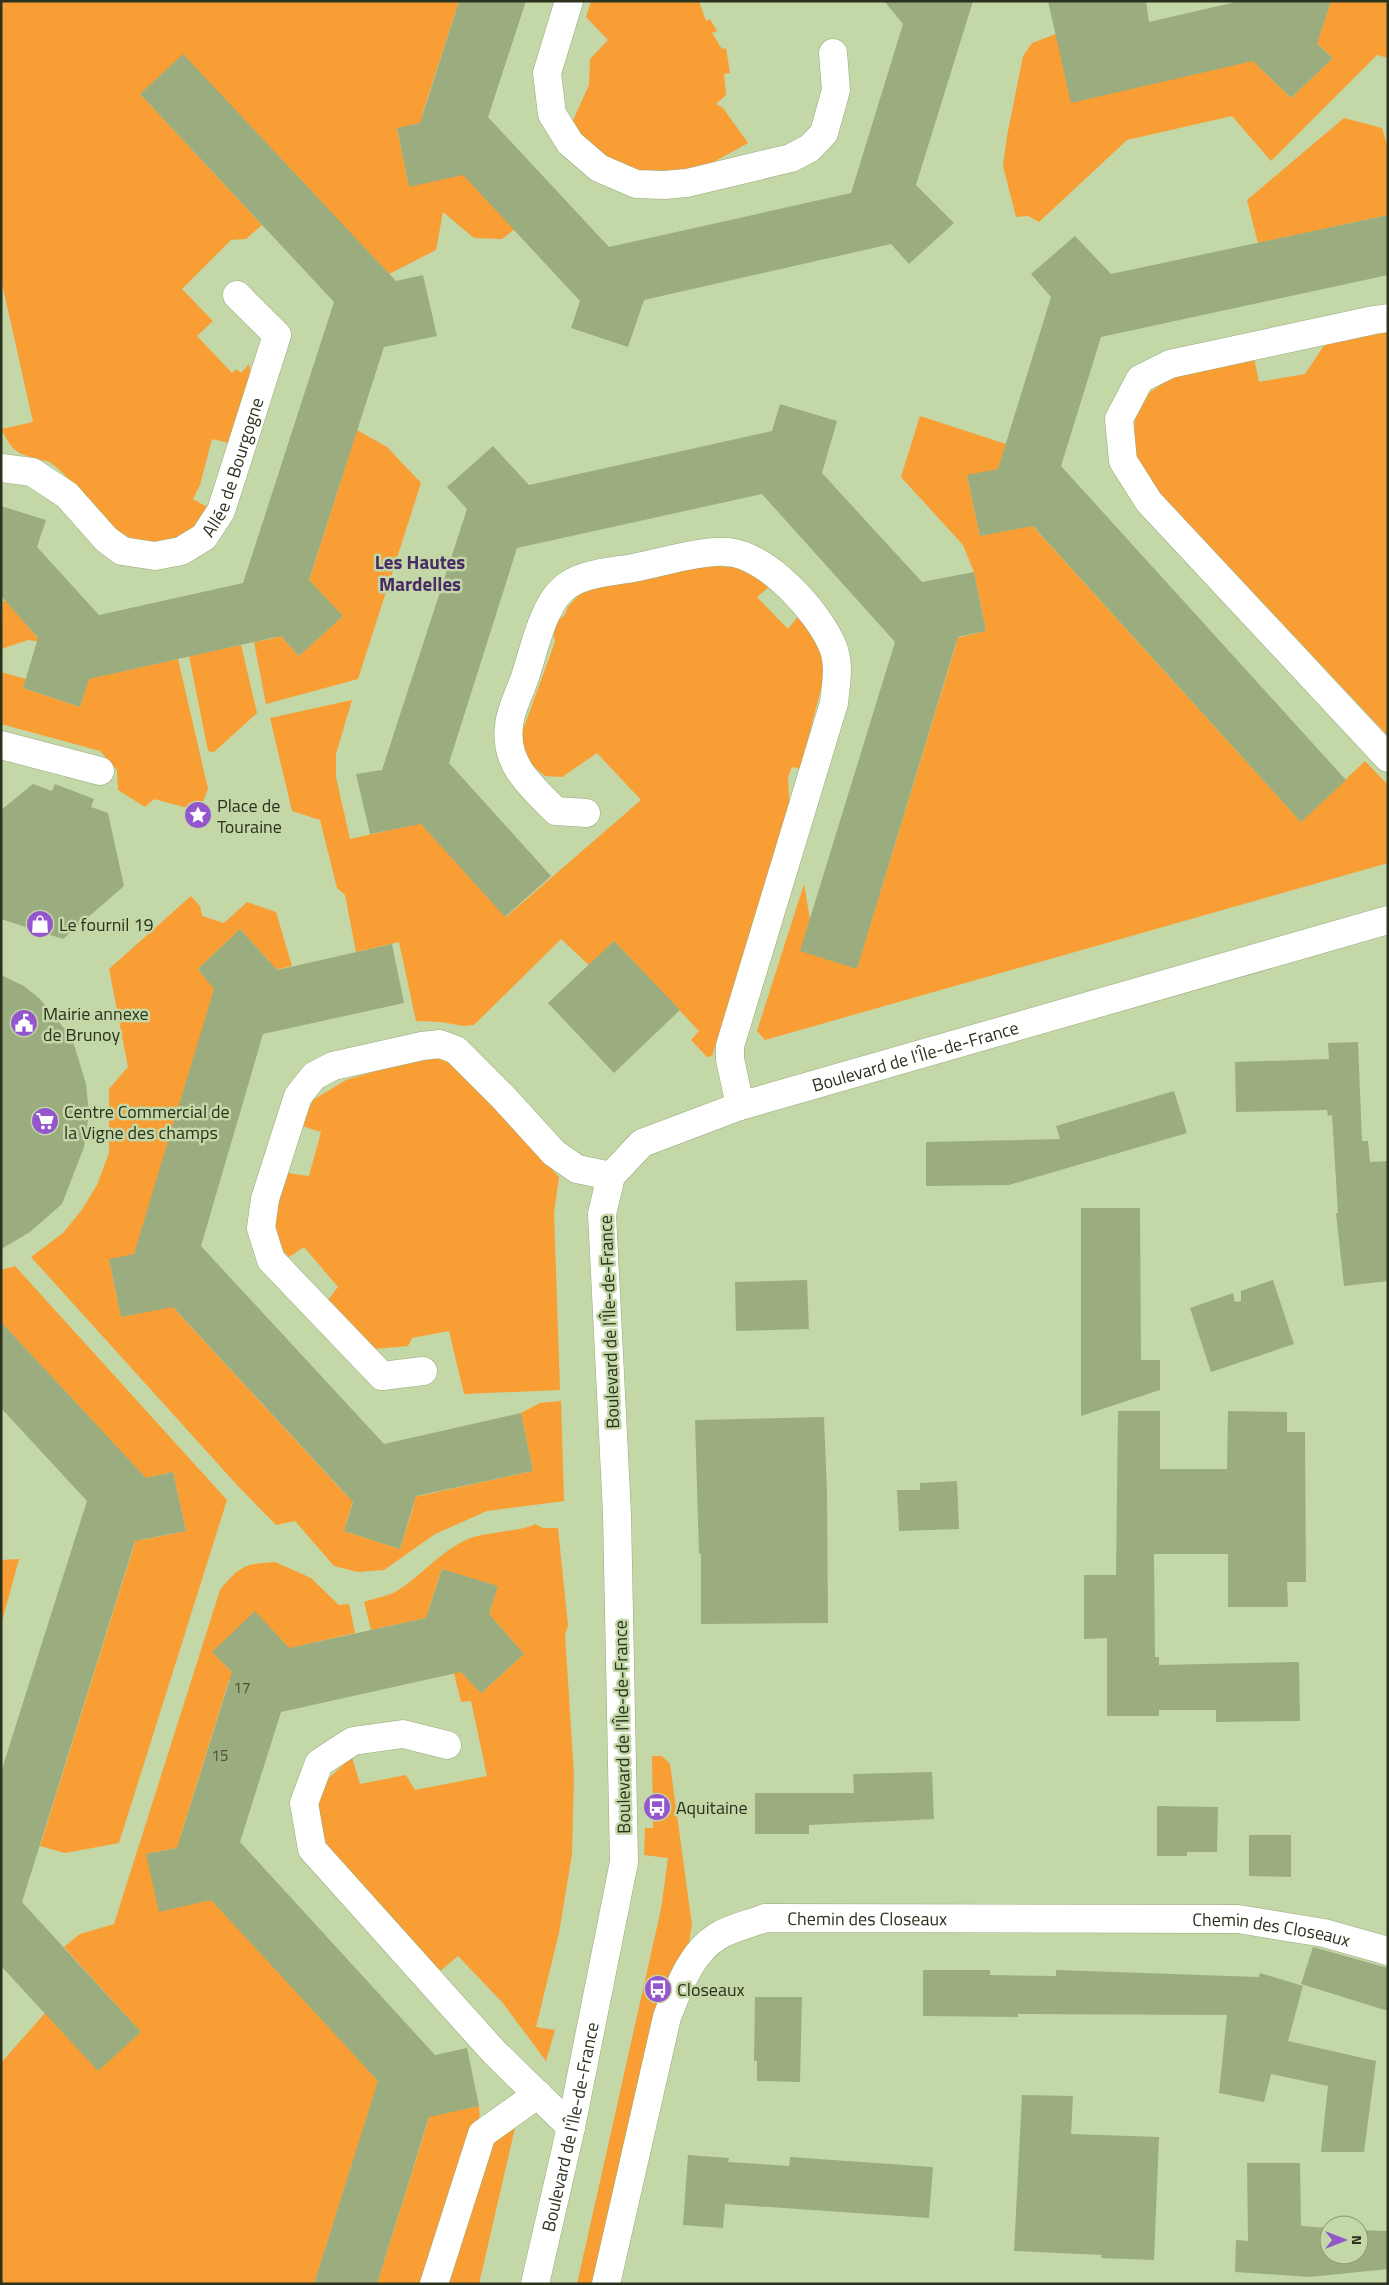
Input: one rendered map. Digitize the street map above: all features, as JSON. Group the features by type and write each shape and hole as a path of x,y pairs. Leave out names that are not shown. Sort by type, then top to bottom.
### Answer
{"street":[{"path":"569,1 547,73 552,114 570,143 599,168 636,184 664,185 687,183 791,158 810,148 824,133 834,99 836,90 833,53"},
{"name":"Allée de Bourgogne","path":"1,468 32,472 60,490 67,495 106,538 122,551 155,556 181,551 204,536 221,511 278,335 237,296"},
{"path":"1388,318 1170,364 1140,379 1119,419 1123,461 1149,502 1388,758"},
{"path":"586,813 556,811 521,776 508,751 508,725 549,607 562,589 580,579 696,555 726,552 749,557 769,569 812,612 833,647 838,669 834,703 730,1046 730,1059 740,1106"},
{"path":"1,745 100,771"},
{"name":"Boulevard de l'Île-de-France","path":"535,2284 571,2127 624,1862 617,1514 602,1214 611,1176 642,1143 740,1106 1388,920"},
{"path":"423,1371 382,1376 271,1260 261,1228 265,1199 298,1096 314,1076 333,1066 422,1046 440,1044 456,1050 503,1097 554,1154 577,1169 611,1176"},
{"path":"447,1745 403,1734 354,1741 319,1763 304,1803 312,1849 495,2052 571,2127"},
{"name":"Chemin des Closeaux","path":"606,2284 667,2017 682,1980 700,1951 718,1935 765,1918 1238,1919 1324,1933 1388,1951"},
{"path":"434,2284 482,2134 538,2094"}],"shaded area":[{"path":"1,1 459,1 422,115 426,117 425,122 397,129 409,186 459,170 515,229 502,239 474,238 443,212 436,250 389,274 183,55 140,94 262,225 246,239 231,240 182,289 213,321 197,336 232,373 236,369 241,373 249,364 251,377 233,444 212,439 200,485 193,499 209,508 193,527 172,539 151,542 133,539 118,530 104,519 51,463 15,450 1,429 33,422 1,279"},
{"path":"591,1 699,1 706,21 710,19 717,31 712,33 722,49 726,48 730,73 724,74 726,95 716,104 723,108 748,143 692,174 649,175 608,161 570,127 589,85 590,59 608,40 586,17"},
{"path":"1331,1 1388,1 1388,58 1377,55 1271,161 1232,116 1127,140 1039,222 1028,216 1016,217 1003,166 1023,56 1032,43 1056,34 1260,59 1259,67 1291,98 1333,58 1312,39 1320,34"},
{"path":"1344,118 1382,128 1388,148 1388,215 1258,243 1247,200"},
{"path":"1388,332 1388,736 1143,475 1133,444 1135,419 1149,393 1171,378 1254,358 1259,382 1305,374 1325,344"},
{"path":"920,416 1006,444 1003,469 967,476 980,536 1024,527 1029,522 1301,822 1365,761 1388,785 1388,863 765,1040 757,1031 804,884 810,920 857,968 957,642 948,640 986,631 974,572 963,545 901,477"},
{"path":"357,430 387,447 421,483 358,679 266,704 254,642 275,638 277,632 299,656 343,616 313,585 310,586 308,584"},
{"path":"712,564 724,567 747,567 746,573 753,575 769,587 757,597 788,629 799,615 816,635 825,674 800,769 792,767 788,777 790,820 759,905 712,1056 707,1057 691,1040 699,1031 614,941 589,965 561,939 474,1025 464,1026 441,1022 416,1021 399,942 356,952 345,895 337,888 320,820 292,811 270,718 352,700 336,754 336,777 350,839 413,825 417,819 506,917 641,800 597,753 562,777 545,776 532,765 523,750 521,735 555,642 552,625 564,616 568,607 581,592 600,586"},
{"path":"3,601 6,601 41,642 28,640 1,649"},
{"path":"241,645 257,713 214,752 208,751 189,656"},
{"path":"178,659 208,789 199,811 154,799 145,807 118,790 117,770 100,751 1,724 1,672 26,679 23,688 80,707 90,674 96,677"},
{"path":"191,896 200,906 202,916 224,923 247,902 276,912 292,966 274,970 268,966 270,962 240,929 198,969 218,993 140,1253 109,1260 121,1317 165,1308 168,1302 347,1496 352,1492 354,1497 344,1531 400,1549 414,1505 410,1498 533,1471 521,1413 540,1403 561,1401 564,1501 487,1511 435,1534 384,1570 358,1572 334,1566 295,1521 276,1525 237,1485 31,1257 63,1233 81,1211 97,1185 109,1153 109,1089 128,1067 109,969"},
{"path":"449,1053 495,1109 559,1177 554,1213 560,1390 464,1394 449,1331 412,1338 408,1346 374,1349 357,1330 326,1302 338,1287 304,1247 289,1257 277,1237 276,1216 287,1173 309,1176 321,1132 302,1126 313,1100 346,1080 409,1061"},
{"path":"15,1266 227,1500 119,1843 65,1853 40,1846 137,1536 142,1540 186,1531 173,1472 138,1480 138,1470 1,1322 1,1270"},
{"path":"535,1524 543,1528 558,1528 568,1626 565,1635 574,1774 572,1854 559,1933 536,2027 555,2030 546,2061 502,2002 458,1956 439,1972 332,1861 319,1821 318,1798 329,1778 352,1757 360,1784 406,1775 415,1790 487,1776 471,1701 461,1702 453,1669 457,1667 481,1693 524,1654 495,1621 487,1622 497,1587 442,1569 428,1611 432,1613 431,1617 371,1630 364,1602 396,1591 409,1583 449,1550 468,1539"},
{"path":"19,1559 1,1625 1,1560"},
{"path":"275,1562 311,1578 339,1605 349,1604 355,1633 282,1650 213,1652 236,1677 229,1680 180,1838 181,1847 146,1854 207,1895 381,2084 376,2089 314,2284 1,2284 1,2063 45,2013 140,2031 64,1947 80,1934 114,1924 220,1590 243,1568 249,1565"},
{"path":"652,1756 662,1756 670,1764 692,1925 689,1942 670,1972 658,2007 595,2284 577,2284 661,1909 668,1858 644,1855 645,1828 653,1828"},
{"path":"479,2106 480,2123 426,2284 377,2284 431,2112 436,2115"},
{"path":"509,2128 515,2128 479,2284 446,2284 490,2145"}],"building":[{"path":"459,1 526,1 488,117 609,247 851,193 903,24 884,1 973,1 916,185 954,223 909,264 891,244 644,300 628,347 571,328 580,301 463,175 409,187 397,128 420,123"},
{"path":"1048,1 1146,1 1149,22 1240,1 1331,1 1317,44 1333,58 1291,98 1253,61 1071,103"},
{"path":"183,54 396,281 423,275 437,336 384,347 309,580 343,616 299,656 281,636 89,679 80,707 23,688 38,638 1,596 1,506 46,520 37,547 99,615 243,583 334,302 140,94"},
{"path":"1388,215 1388,275 1101,337 1061,466 1346,780 1301,822 1033,526 980,536 967,475 998,469 1051,297 1031,274 1075,236 1111,274"},
{"path":"780,404 837,421 822,473 922,582 974,572 986,631 958,637 857,969 800,951 895,642 762,494 517,548 449,763 551,876 505,917 421,824 370,834 356,774 382,770 467,509 447,487 493,446 529,485 772,431"},
{"path":"33,784 52,791 55,784 94,799 91,807 108,813 124,886 63,939 1,919 1,810"},
{"path":"240,929 277,970 392,944 404,1003 263,1034 201,1246 384,1444 521,1413 533,1471 416,1496 400,1549 344,1531 353,1502 173,1307 121,1317 109,1259 134,1254 214,989 198,969"},
{"path":"614,941 680,1010 614,1073 548,1003"},
{"name":"Centre Commercial de la Vigne des champs","path":"1,975 24,986 40,999 72,1038 86,1084 89,1113 84,1147 62,1204 30,1232 1,1249"},
{"path":"1358,1042 1362,1141 1368,1141 1370,1162 1388,1161 1388,1281 1344,1286 1336,1213 1338,1213 1332,1115 1328,1116 1327,1110 1236,1112 1235,1062 1329,1059 1328,1043"},
{"path":"1174,1091 1187,1133 1009,1185 926,1186 926,1142 1060,1139 1056,1126"},
{"path":"1081,1208 1140,1208 1141,1360 1160,1360 1160,1390 1081,1416"},
{"path":"807,1280 809,1329 736,1331 735,1282"},
{"path":"1273,1280 1294,1344 1211,1372 1190,1308 1233,1293 1235,1302 1241,1301 1241,1291"},
{"path":"1,1322 146,1478 173,1472 186,1531 135,1541 22,1902 141,2032 98,2071 1,1966 1,1772 87,1501 1,1408"},
{"path":"1118,1411 1160,1411 1160,1469 1227,1469 1228,1411 1287,1412 1287,1432 1305,1432 1306,1582 1287,1582 1288,1607 1228,1607 1228,1554 1154,1554 1155,1657 1159,1657 1159,1665 1299,1662 1300,1721 1216,1722 1216,1710 1159,1710 1159,1716 1107,1716 1107,1638 1084,1639 1084,1575 1116,1575"},
{"path":"824,1417 827,1492 828,1623 701,1624 701,1553 699,1554 695,1420"},
{"path":"957,1481 959,1529 899,1531 897,1490 920,1490 920,1483"},
{"path":"442,1569 498,1586 489,1614 524,1654 481,1693 461,1672 281,1712 240,1842 435,2055 467,2048 479,2106 429,2117 377,2284 314,2284 378,2081 211,1900 159,1912 146,1854 177,1848 232,1672 212,1652 255,1611 289,1648 426,1618"},
{"path":"932,1772 934,1819 809,1825 809,1834 755,1834 755,1793 854,1793 853,1774"},
{"path":"1157,1806 1218,1807 1217,1852 1187,1852 1187,1856 1157,1856"},
{"path":"1249,1835 1291,1835 1291,1877 1249,1876"},
{"path":"1313,1947 1388,1968 1388,2011 1301,1984"},
{"path":"923,1970 990,1970 990,1975 1056,1976 1056,1970 1259,1977 1260,1973 1303,1986 1288,2041 1376,2061 1364,2152 1321,2152 1328,2086 1271,2074 1264,2102 1219,2093 1227,2015 1018,2014 1018,2017 923,2016"},
{"path":"755,1997 802,1997 800,2082 757,2081 757,2061 754,2061"},
{"path":"1022,2095 1073,2096 1071,2134 1159,2137 1154,2260 1101,2258 1102,2255 1014,2251"},
{"path":"688,2155 729,2158 728,2162 789,2166 790,2157 933,2167 929,2218 725,2204 723,2228 683,2225"},
{"path":"1247,2163 1300,2163 1301,2226 1319,2227 1319,2265 1369,2265 1369,2230 1388,2231 1388,2269 1310,2277 1235,2272 1236,2240 1248,2241"}],"place":[{"name":"Place de Touraine","path":"198,815"},
{"name":"Le fournil 19","path":"40,924"},
{"name":"Mairie annexe de Brunoy","path":"24,1023"},
{"name":"Centre Commercial de la Vigne des champs","path":"45,1121"},
{"name":"Aquitaine","path":"657,1807"},
{"name":"Closeaux","path":"658,1989"}],"district":[{"name":"Les Hautes Mardelles","path":"420,572"}]}
